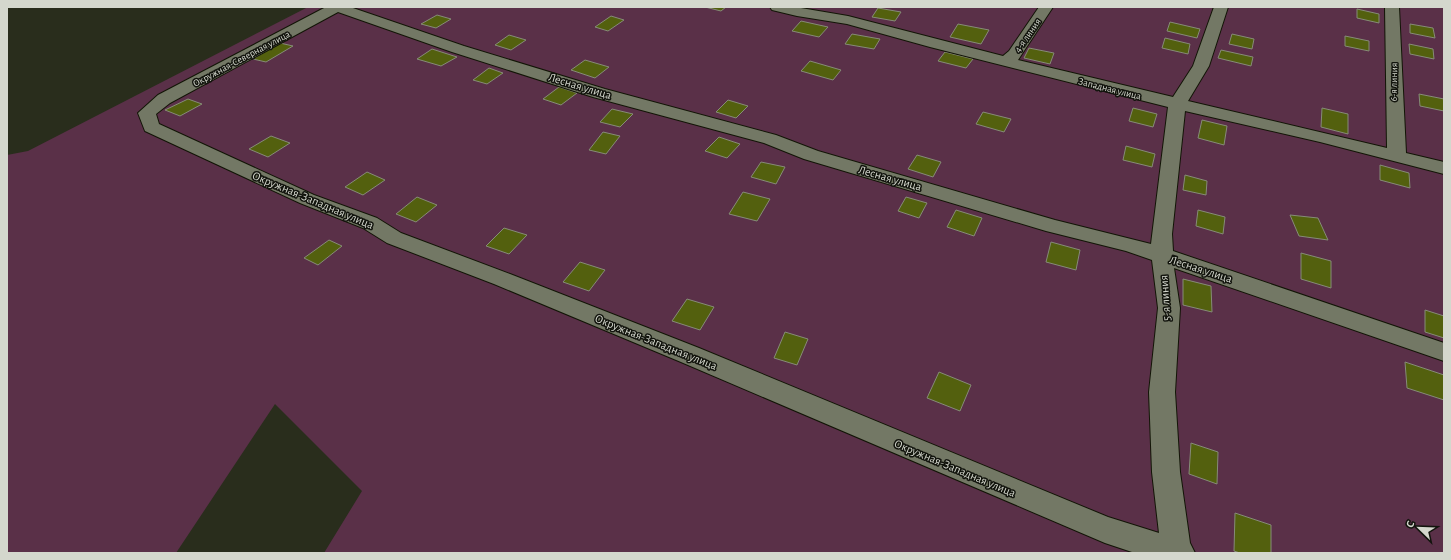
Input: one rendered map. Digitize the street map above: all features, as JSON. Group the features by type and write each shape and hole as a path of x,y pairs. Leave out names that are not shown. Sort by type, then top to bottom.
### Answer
{"street":[{"name":"Окружная-Северная улица","path":"147,113 164,99 336,7"},
{"name":"Лесная улица","path":"336,7 458,49 599,93 770,139 811,155 1053,226 1131,245 1444,352"},
{"name":"Западная улица","path":"777,7 797,12 848,20 1006,62 1177,104 1322,136 1444,168"},
{"path":"848,20 863,7"},
{"name":"4-я линия","path":"1006,62 1015,54 1046,7"},
{"name":"5-я линия","path":"1178,552 1166,472 1162,392 1169,308 1162,256 1162,234 1177,104 1202,66 1221,7"},
{"name":"6-я линия","path":"1392,7 1394,69 1392,100 1397,156"},
{"name":"Окружная-Западная улица","path":"147,113 151,127 308,199 370,223 394,238 502,279 683,352 1105,530 1178,552"}],"shaded area":[{"path":"308,7 1444,7 1444,553 324,553 362,491 275,404 176,553 7,553 7,155 28,151"}],"building":[{"path":"705,7 726,7 721,11"},
{"path":"878,8 901,12 895,21 872,17"},
{"path":"1357,9 1379,14 1379,23 1357,18"},
{"path":"437,15 451,19 436,28 421,24"},
{"path":"611,16 624,20 608,31 595,27"},
{"path":"801,21 828,27 819,37 792,31"},
{"path":"1170,22 1200,29 1197,38 1167,31"},
{"path":"958,24 989,30 981,44 950,37"},
{"path":"1410,24 1433,28 1435,38 1410,33"},
{"path":"852,34 880,39 874,49 845,44"},
{"path":"1232,34 1254,39 1252,49 1229,44"},
{"path":"509,35 526,40 511,50 495,45"},
{"path":"1345,36 1369,41 1369,51 1345,46"},
{"path":"1165,38 1190,44 1188,54 1162,48"},
{"path":"280,43 293,46 266,62 253,59"},
{"path":"1409,44 1433,49 1434,59 1410,54"},
{"path":"1029,48 1054,53 1050,64 1024,58"},
{"path":"432,49 457,57 441,66 417,59"},
{"path":"1221,50 1253,57 1251,66 1218,58"},
{"path":"945,52 973,59 966,68 938,61"},
{"path":"585,60 609,67 595,78 571,70"},
{"path":"810,61 841,70 833,80 801,71"},
{"path":"489,68 503,73 487,84 473,80"},
{"path":"559,87 577,93 561,105 543,99"},
{"path":"1419,94 1444,99 1444,111 1420,106"},
{"path":"188,99 202,104 180,116 165,110"},
{"path":"728,100 748,106 736,118 716,112"},
{"path":"1133,108 1157,114 1153,127 1129,121"},
{"path":"1322,108 1348,114 1348,134 1321,127"},
{"path":"612,109 633,114 620,127 600,122"},
{"path":"983,112 1011,119 1004,132 976,124"},
{"path":"1202,120 1227,126 1224,145 1198,138"},
{"path":"603,132 620,136 606,154 589,150"},
{"path":"271,136 290,143 268,157 249,149"},
{"path":"719,137 740,144 727,158 705,151"},
{"path":"1126,146 1155,154 1152,167 1123,160"},
{"path":"917,155 941,162 933,177 908,169"},
{"path":"761,162 785,167 776,184 751,177"},
{"path":"1380,165 1409,173 1410,188 1380,180"},
{"path":"367,172 385,180 363,195 345,187"},
{"path":"1185,175 1207,181 1206,195 1183,190"},
{"path":"743,192 770,199 757,221 729,214"},
{"path":"417,197 437,205 416,222 396,214"},
{"path":"906,197 927,203 919,218 898,211"},
{"path":"956,210 982,218 974,236 947,227"},
{"path":"1198,210 1225,217 1223,234 1196,226"},
{"path":"1290,215 1318,218 1328,240 1299,236"},
{"path":"504,228 527,235 509,254 486,246"},
{"path":"329,240 342,246 318,265 304,258"},
{"path":"1051,242 1080,250 1076,270 1046,262"},
{"path":"1301,253 1331,261 1331,288 1301,279"},
{"path":"580,262 605,270 589,291 563,282"},
{"path":"1183,279 1211,286 1212,312 1183,305"},
{"path":"687,299 714,307 700,330 672,321"},
{"path":"1425,310 1444,316 1444,338 1425,332"},
{"path":"785,332 808,339 797,365 774,358"},
{"path":"1405,362 1444,375 1444,400 1407,388"},
{"path":"939,372 971,385 960,411 927,398"},
{"path":"1191,443 1218,452 1217,484 1189,474"},
{"path":"1235,513 1271,525 1271,553 1240,553 1234,551"}]}
